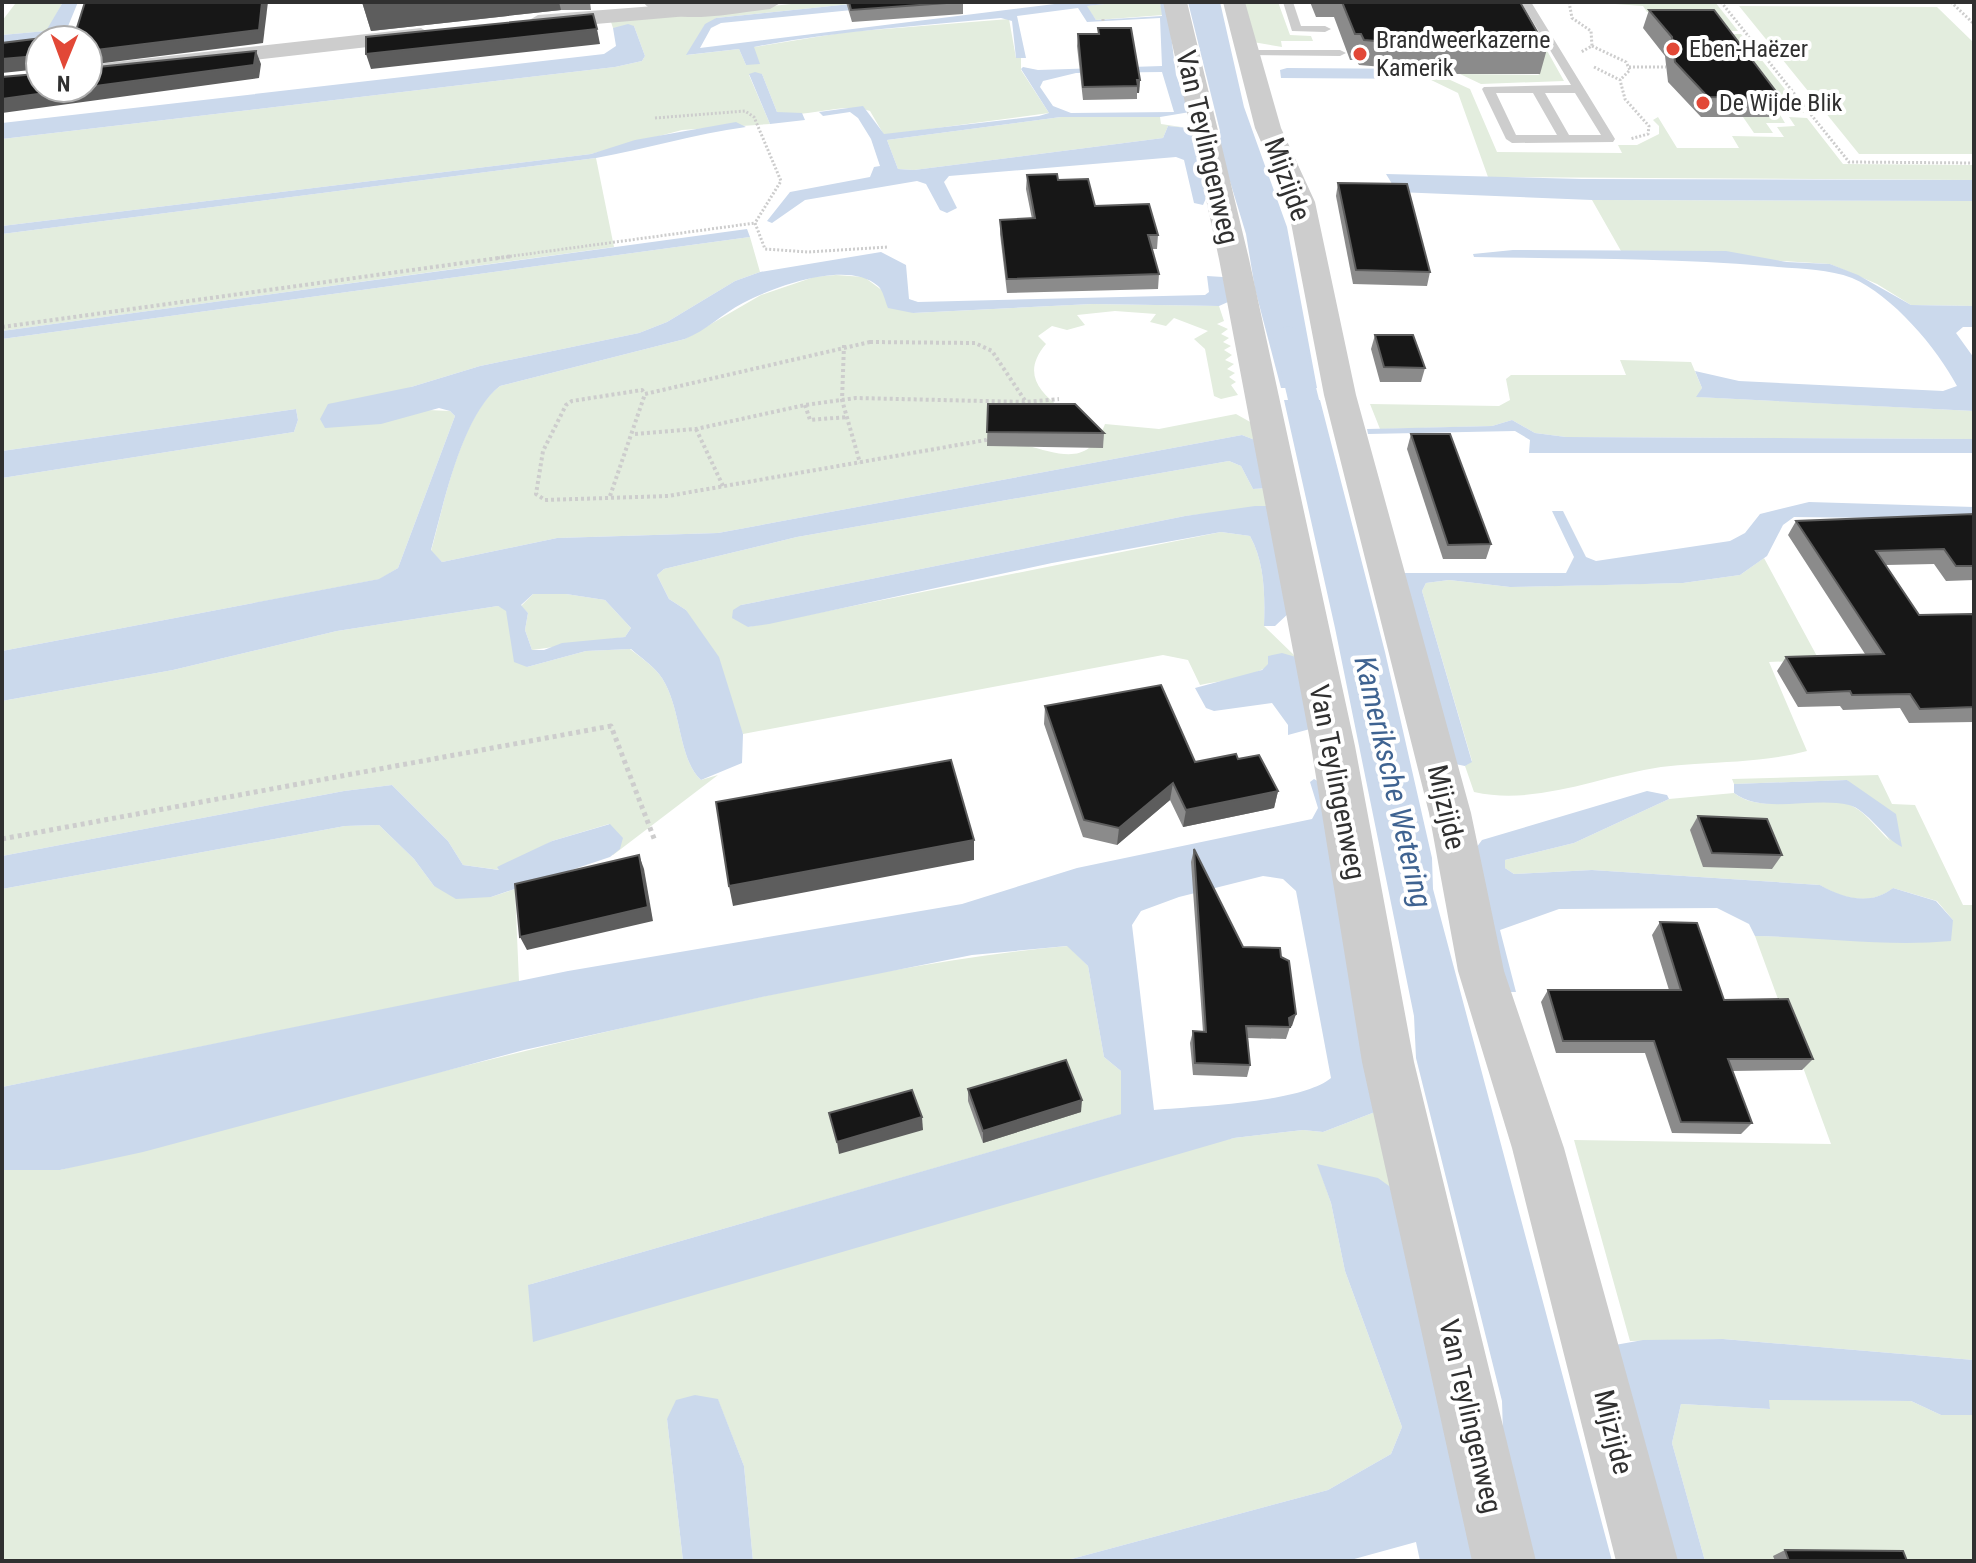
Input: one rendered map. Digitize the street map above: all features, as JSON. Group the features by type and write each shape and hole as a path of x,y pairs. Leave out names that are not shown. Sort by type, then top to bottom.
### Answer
{"street":[{"path":"655,2 680,11"},
{"path":"514,25 770,2"},
{"name":"Van Teylingenweg","path":"1175,2 1333,746 1388,1062 1499,1538"},
{"name":"Mijzijde","path":"1234,2 1268,128 1301,202 1340,395 1450,813 1481,971 1538,1148 1647,1561"},
{"path":"104,70 451,32"}],"lane":[{"path":"1288,2 1296,29 1325,29"},
{"path":"1526,2 1609,139"},
{"path":"1249,53 1340,53"},
{"path":"1580,89 1488,89 1512,139 1609,139"},
{"path":"1537,89 1565,139"}],"path":[{"path":"1569,2 1572,18 1591,31 1592,46"},
{"path":"1721,2 1849,162 1974,163"},
{"path":"1951,2 1974,24"},
{"path":"1609,139 1643,138 1648,134 1644,117 1625,99 1620,80 1584,61 1581,51 1592,46 1626,62 1629,67 1627,75 1620,80"},
{"path":"1629,67 1666,67"},
{"path":"655,118 745,111 754,117 781,181 755,223"},
{"path":"755,223 765,249 808,252 887,247"},
{"path":"2,327 755,223"},
{"path":"645,394 844,345 870,342 975,343 992,351 1026,402"},
{"path":"844,345 842,400 860,463"},
{"path":"645,394 642,390 572,401 566,405 543,451 536,494 545,500 668,496 986,440 1009,422 1026,402"},
{"path":"610,496 620,463 635,434 645,394"},
{"path":"635,434 696,429 842,400 1026,402 1059,399"},
{"path":"805,405 810,420 847,417"},
{"path":"996,422 1009,422"},
{"path":"696,429 724,488"},
{"path":"2,839 611,726 655,841"}],"green space":[{"path":"63,2 51,24 24,24 24,33 2,35 2,21 15,4"},
{"path":"811,2 870,2 716,18 687,55 739,49 746,65 754,47 847,32 1009,19 1016,58 1021,58 1021,70 1049,113 884,135 870,111 858,108 800,114 777,112 762,74 749,75 770,124 682,130 591,154 2,226 2,139 615,67 642,61 645,56 634,26 613,28 611,22"},
{"path":"1160,2 1163,15 1096,20 1086,6"},
{"path":"1240,2 1278,2 1290,35 1311,36 1313,41 1281,41 1282,47 1253,42"},
{"path":"1715,2 1738,31 1722,31 1674,12 1647,12 1643,6 1615,4"},
{"path":"1739,6 1937,7 1974,43 1974,154 1859,154"},
{"path":"1718,34 1741,34 1804,113 1779,113 1785,123 1766,123 1773,133 1754,133 1743,117 1772,117"},
{"path":"1524,47 1545,47 1564,81 1481,84 1460,74 1539,75"},
{"path":"1435,73 1470,89 1497,152 1622,153 1618,145 1637,145 1659,134 1659,126 1653,120 1658,117 1677,148 1739,148 1732,136 1784,137 1777,127 1795,126 1789,117 1807,118 1843,164 1974,165 1974,180 1488,177 1458,93 1429,79 1427,75"},
{"path":"1061,117 1160,117 1161,124 1188,128 1168,126 1163,138 914,170 898,169 887,140"},
{"path":"596,158 614,247 2,331 2,234"},
{"path":"1592,200 1974,201 1974,306 1911,305 1877,284 1830,264 1621,251"},
{"path":"750,237 760,272 735,281 667,322 639,333 480,366 411,387 428,410 450,411 455,416 398,568 380,579 2,651 2,478 294,432 298,420 296,409 2,451 2,339"},
{"path":"814,277 864,277 913,313 1092,304 1219,306 1224,321 1217,324 1228,329 1221,334 1229,338 1223,342 1231,346 1224,350 1232,355 1225,360 1234,364 1227,369 1235,373 1229,377 1236,382 1231,385 1238,395 1221,399 1214,396 1205,349 1194,339 1208,331 1174,318 1166,326 1150,322 1156,314 1115,311 1077,315 1085,325 1067,330 1052,326 1038,336 1046,344 1035,363 1036,380 1045,395 1062,409 1025,445 1073,454 1091,446 1105,424 1159,429 1236,414 1252,423 1255,440 1242,435 718,533 557,538 442,562 431,551 464,439 486,399 500,386 685,339 761,295"},
{"path":"1620,360 1691,362 1702,388 1698,397 1974,411 1974,439 1566,437 1535,433 1512,420 1492,426 1380,429 1370,404 1499,406 1510,400 1506,379 1511,375 1626,375"},
{"path":"1229,461 1241,466 1253,489 1269,488 1269,506 1185,516 741,605 748,627 1221,532 1250,536 1261,568 1264,626 1296,657 1230,680 1200,685 1188,660 1163,655 743,734 686,610 669,599 657,575 664,569 797,537"},
{"path":"1764,558 1819,660 1769,662 1807,751 1753,760 1661,767 1545,793 1498,795 1474,792 1465,766 1472,761 1422,591 1426,583 1449,580 1510,587 1683,583 1740,575"},
{"path":"533,594 566,594 605,600 631,628 625,637 532,650 525,630 528,613 521,606"},
{"path":"498,606 506,610 514,646 527,667 586,651 630,649 646,661 666,686 693,770 701,780 718,775 613,855 609,824 552,841 500,870 463,865 448,841 392,785 344,791 2,856 2,701 173,670 337,631"},
{"path":"1878,775 1892,804 1915,805 1963,905 1974,905 1974,1360 1723,1339 1630,1341 1574,1140 1831,1144 1755,936 1811,937 1953,920 1937,901 1893,888 1866,899 1847,897 1820,885 1592,870 1514,874 1505,868 1505,860 1574,843 1669,799 1734,793 1762,803 1840,801 1859,810 1890,841 1847,780 1734,784 1732,779"},
{"path":"379,825 414,859 434,886 491,897 515,889 519,982 2,1087 2,889 345,826"},
{"path":"1068,946 1088,966 1104,1057 1121,1071 1122,1114 528,1285 1234,1138 1303,1130 1323,1132 1375,1112 1396,1191 1318,1165 1331,1203 1345,1271 1402,1427 1391,1454 1328,1490 1064,1561 753,1561 744,1466 718,1400 667,1419 683,1561 2,1561 2,1170 60,1170 521,1052 773,995 919,966"},
{"path":"1768,1399 1911,1401 1941,1415 1974,1415 1974,1561 1705,1561 1672,1443 1681,1404 1770,1409"}],"water":[{"path":"63,2 78,2 69,24 50,24"},
{"path":"870,2 932,2 721,23 711,28 700,48 1071,2 1123,2 1087,6 1096,20 1162,16 1160,2 1167,2 1176,75 1190,112 1160,117 1061,117 887,140 898,169 914,170 1163,138 1168,126 1188,128 1193,134 1207,196 1203,205 1194,203 1184,160 1176,157 949,176 944,182 957,208 947,213 940,210 926,184 917,181 805,200 772,223 767,221 790,192 870,177 874,167 880,166 871,139 858,118 850,112 823,116 819,112 863,106 884,134 1039,116 1049,113 1021,69 1023,67 1038,70 1162,66 1160,18 1087,22 1078,8 1017,16 1026,58 1016,58 1012,21 1001,18 846,33 754,47 760,64 746,65 739,49 686,55 705,24 716,18","holes":["1162,72 1174,112 1071,113 1053,106 1040,87 1043,81 1076,73"]},
{"path":"1188,2 1220,2 1244,107 1287,227 1317,388 1281,388 1255,289 1246,234 1218,142 1220,131"},
{"path":"628,24 634,26 645,56 642,61 615,67 2,139 2,123 604,54 616,46 613,28"},
{"path":"24,33 24,42 2,46 2,35"},
{"path":"1433,69 1434,73 1427,75 1429,79 1281,78 1280,70"},
{"path":"749,74 762,74 777,112 802,113 805,120 770,124"},
{"path":"736,122 746,127 596,158 2,234 2,226 591,154 635,140"},
{"path":"1386,174 1582,179 1974,180 1974,201 1592,200 1397,192"},
{"path":"747,229 750,237 2,339 2,331"},
{"path":"1513,250 1726,251 1787,262 1830,264 1858,275 1911,305 1974,306 1974,327 1963,327 1956,333 1974,358 1974,411 1696,397 1702,388 1695,371 1739,381 1943,391 1957,386 1938,355 1912,324 1882,297 1852,278 1821,271 1731,263 1474,257 1473,254"},
{"path":"881,252 906,265 909,299 918,302 1205,295 1209,292 1207,276 1223,277 1228,302 1219,306 1092,304 913,313 888,308 880,288 865,278 830,275 791,283 743,303 685,339 500,386 487,399 465,438 431,550 442,562 557,538 718,533 1242,435 1255,440 1269,488 1253,489 1241,466 1229,461 797,537 664,569 657,575 669,599 686,610 719,657 743,734 742,763 701,780 688,758 666,686 649,664 631,649 586,651 527,667 514,662 506,611 498,606 337,631 173,670 2,701 2,651 379,579 398,568 455,416 439,408 381,424 325,428 320,419 328,404 411,387 480,366 639,333 667,322 735,281 760,272","holes":["533,594 566,594 605,600 631,628 625,637 562,643 544,650 532,650 525,630 528,613 521,605"]},
{"path":"1284,400 1320,400 1385,652 1432,858 1433,889 1612,1561 1535,1561 1503,1433 1502,1401 1416,1058 1414,1016 1335,628"},
{"path":"296,409 298,420 294,432 2,478 2,451"},
{"path":"1512,420 1535,433 1566,437 1974,439 1974,453 1529,453 1530,440 1515,431 1368,434 1367,429 1492,426"},
{"path":"1809,502 1974,507 1974,519 1794,517 1783,525 1767,556 1740,575 1683,583 1510,587 1449,580 1426,583 1422,591 1472,762 1465,766 1455,764 1402,573 1566,573 1574,557 1552,511 1563,511 1586,557 1596,561 1730,541 1745,533 1760,514"},
{"path":"1269,506 1290,612 1275,626 1264,626 1261,568 1250,536 1221,532 1052,563 769,624 748,627 732,618 733,610 741,605 1185,516"},
{"path":"1282,653 1296,657 1310,729 1288,735 1288,725 1272,703 1214,711 1206,708 1195,688 1262,670 1268,664 1268,656"},
{"path":"1314,779 1321,783 1375,1112 1323,1132 1303,1130 1234,1138 533,1342 528,1285 1121,1114 1121,1071 1104,1057 1088,966 1067,946 972,955 762,997 524,1050 143,1152 60,1170 2,1170 2,1087 568,971 962,904 1077,868 1312,819 1318,808 1310,782","holes":["1263,876 1283,879 1296,891 1331,1078 1297,1093 1273,1098 1154,1110 1132,925 1141,911 1179,897"]},
{"path":"1847,780 1896,814 1902,847 1863,812 1849,805 1759,803 1734,793 1734,784"},
{"path":"392,785 448,841 463,865 499,870 497,867 552,841 610,824 623,838 620,849 610,857 491,897 456,899 434,886 414,859 379,825 345,826 2,889 2,856 344,791"},
{"path":"1647,791 1667,795 1669,799 1574,843 1505,860 1505,868 1514,874 1592,870 1820,885 1856,898 1875,897 1893,888 1936,901 1953,920 1951,941 1878,942 1755,936 1749,924 1717,908 1559,909 1500,930 1516,992 1502,992 1473,852 1482,840"},
{"path":"1317,1164 1378,1178 1396,1191 1477,1561 1420,1561 1416,1542 1347,1561 1064,1561 1328,1490 1391,1454 1402,1427 1345,1271 1331,1203"},
{"path":"1723,1339 1974,1360 1974,1415 1941,1415 1911,1401 1769,1400 1770,1409 1681,1404 1672,1443 1705,1561 1669,1561 1615,1345 1643,1340"},
{"path":"695,1395 718,1399 744,1466 753,1561 683,1561 667,1419 676,1400"}],"building":[{"path":"85,2 262,2 259,30 104,49 104,24 78,24"},
{"path":"849,2 960,2 851,10"},
{"path":"1342,2 1520,2 1547,49 1414,48 1412,44 1364,40 1361,34 1355,34"},
{"path":"1649,10 1714,10 1781,98 1708,97 1675,62 1672,37"},
{"path":"593,14 597,29 366,54 366,37"},
{"path":"1098,28 1131,28 1140,80 1137,80 1138,86 1083,87 1078,34 1099,34"},
{"path":"24,40 24,57 2,59 2,43"},
{"path":"256,51 254,65 104,85 104,66"},
{"path":"24,75 24,96 2,99 2,77"},
{"path":"1057,174 1058,180 1088,179 1095,206 1149,204 1158,235 1148,235 1159,274 1007,279 1000,220 1035,218 1027,175"},
{"path":"1338,183 1407,184 1430,272 1356,270"},
{"path":"1375,335 1413,335 1425,368 1384,367"},
{"path":"988,404 1075,404 1104,433 987,432"},
{"path":"1411,434 1450,434 1491,544 1448,545"},
{"path":"1974,514 1974,566 1956,566 1944,549 1876,551 1919,615 1972,614 1974,617 1974,707 1920,709 1910,694 1852,695 1850,691 1807,693 1786,657 1884,654 1796,521"},
{"path":"1161,685 1195,762 1236,754 1238,759 1259,755 1278,791 1186,810 1173,783 1119,828 1084,820 1045,706"},
{"path":"951,760 974,840 729,886 716,802"},
{"path":"1698,816 1767,819 1782,855 1712,853"},
{"path":"1194,849 1243,947 1280,948 1281,957 1289,961 1296,1014 1289,1018 1290,1027 1246,1026 1250,1065 1195,1063 1193,1031 1206,1032"},
{"path":"639,855 648,907 520,937 515,884"},
{"path":"1660,922 1697,923 1724,1000 1788,999 1813,1059 1728,1059 1752,1123 1681,1122 1654,1041 1563,1041 1548,990 1681,990"},
{"path":"1066,1060 1082,1100 983,1131 968,1089"},
{"path":"912,1090 922,1117 837,1142 829,1113"},
{"path":"1785,1550 1903,1551 1907,1561 1789,1561"}],"waterway":[{"name":"Kameriksche Wetering","path":"1288,335 1316,452"}],"place":[{"name":"Eben-Haëzer","path":"1673,49"},
{"name":"Brandweerkazerne Kamerik","path":"1360,54"},
{"name":"De Wijde Blik","path":"1703,103"}]}
